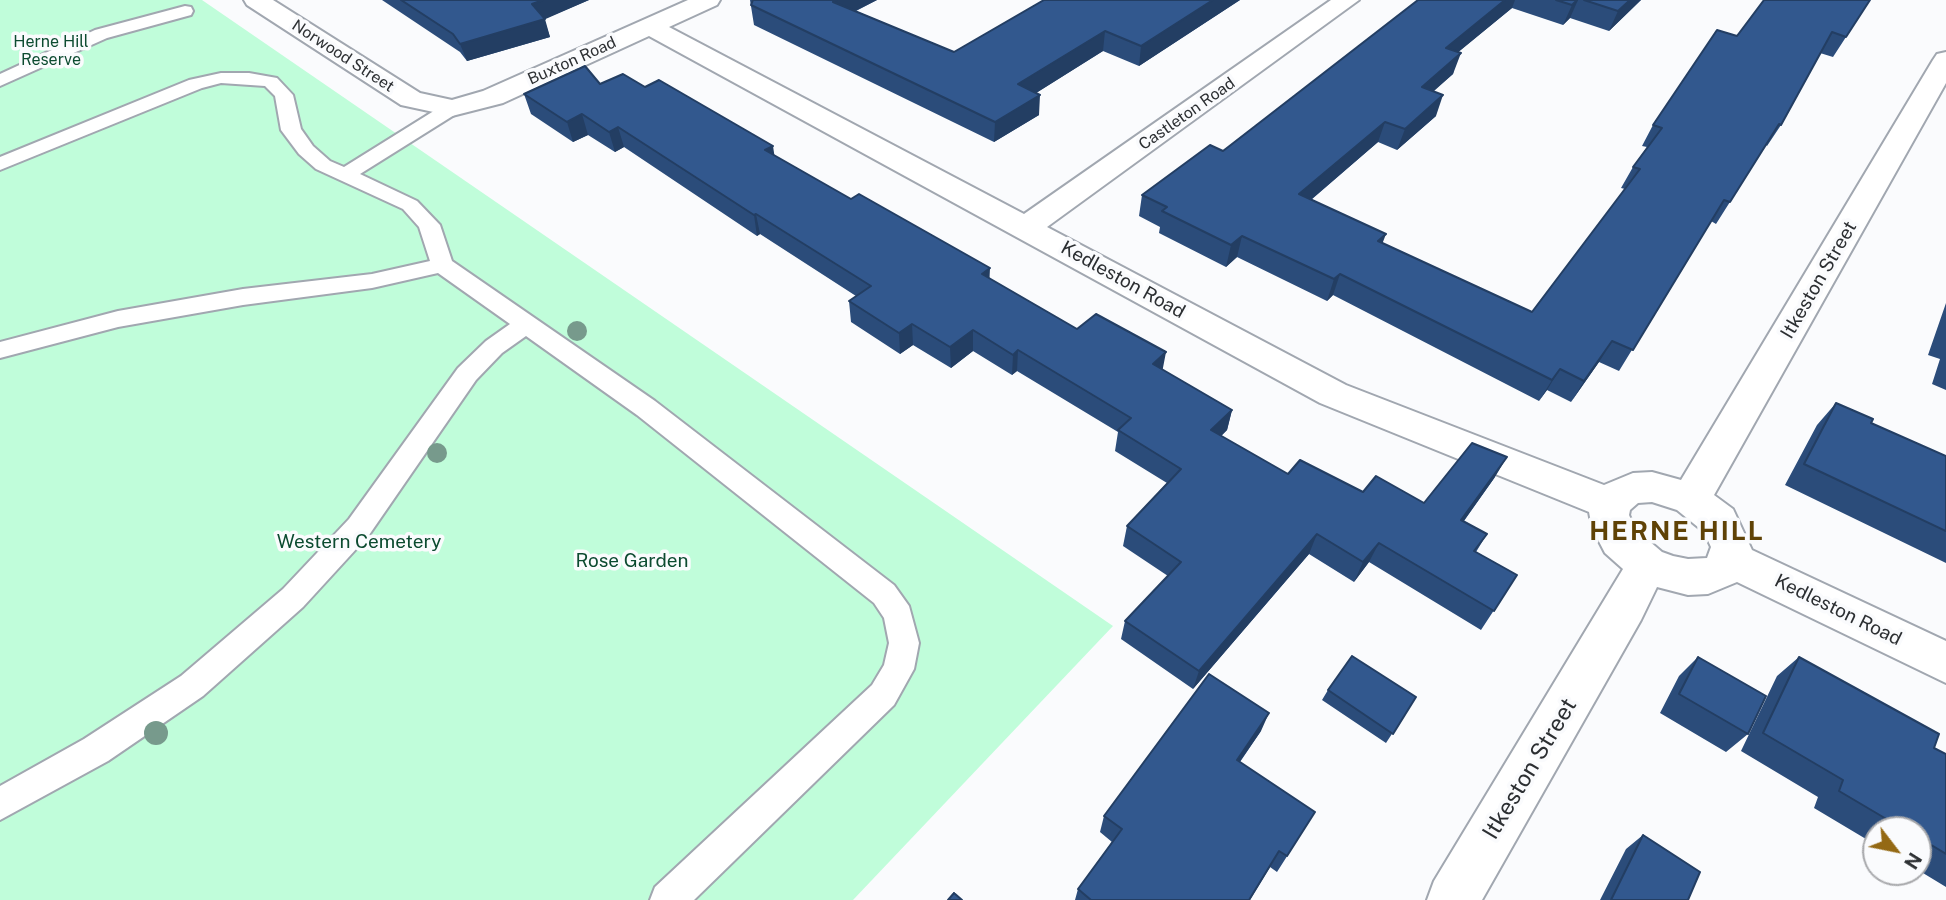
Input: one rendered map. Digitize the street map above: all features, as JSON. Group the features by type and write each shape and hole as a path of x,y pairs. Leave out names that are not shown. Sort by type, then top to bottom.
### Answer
{"street":[{"name":"Norwood Street","path":"256,0 397,91 411,99 442,107"},
{"name":"Buxton Road","path":"442,107 493,97 708,0"},
{"name":"Castleton Road","path":"1026,227 1347,0"},
{"name":"Kedleston Road","path":"649,26 1333,394 1611,504"},
{"name":"Itkeston Street","path":"1691,499 1946,60"},
{"path":"1652,487 1691,499 1719,521 1732,547 1730,559 1722,570 1708,576 1688,577 1668,573 1647,564 1620,541 1612,528 1609,515 1611,504 1620,494 1633,488 1652,487"},
{"name":"Kedleston Road","path":"1730,559 1946,663"},
{"name":"Itkeston Street","path":"1453,900 1626,607 1647,564"}],"lane":[{"path":"0,81 101,34 185,11"},
{"path":"0,164 196,84 221,78 249,78 271,82 284,95 291,130 306,150 323,165 410,205 429,225 442,265 657,416 884,594 898,615 904,643 899,669 883,695 668,900"},
{"path":"345,175 442,107"},
{"path":"0,350 118,319 243,297 372,281 442,265"},
{"path":"0,804 96,750 192,686 293,598 359,527 467,374 494,347 525,325"}],"green space":[{"name":"Western Cemetery","path":"0,0 202,0 1113,626 853,900 0,900"}],"building":[{"path":"401,0 543,0 532,4 545,19 460,44 453,34"},
{"path":"753,0 837,0 833,2 954,52 1044,0 1213,0 1141,46 1105,31 1018,84 1040,95 995,122 751,5"},
{"path":"1418,0 1505,0 1446,48 1461,53 1422,87 1443,95 1405,129 1385,122 1299,194 1386,234 1378,241 1532,312 1640,169 1633,167 1662,128 1653,125 1717,30 1737,36 1764,0 1870,0 1846,37 1832,32 1781,125 1779,124 1730,202 1724,200 1633,350 1612,341 1584,381 1560,369 1552,380 1340,274 1334,279 1242,236 1231,245 1162,211 1167,207 1142,195 1210,145 1223,151"},
{"path":"1556,0 1577,0 1572,5"},
{"path":"1584,0 1630,0 1618,11"},
{"path":"585,66 600,84 623,74 645,87 659,80 773,146 765,150 851,199 859,194 990,268 982,274 1077,329 1096,314 1166,352 1153,364 1232,410 1211,430 1288,474 1300,460 1363,492 1376,476 1424,503 1472,443 1507,457 1461,520 1487,534 1474,551 1517,575 1494,611 1379,543 1363,562 1317,534 1199,671 1125,621 1181,562 1127,526 1181,469 1118,430 1131,418 1018,350 1013,355 973,330 950,347 912,324 899,333 849,301 871,286 754,215 618,127 609,132 582,114 567,122 524,94"},
{"path":"1836,403 1873,419 1871,423 1946,456 1946,531 1804,464"},
{"path":"1352,656 1416,697 1393,734 1328,690"},
{"path":"1698,657 1766,696 1748,734 1679,694"},
{"path":"1799,657 1939,734 1934,748 1946,754 1946,854 1932,846 1932,816 1881,816 1839,791 1843,780 1763,733"},
{"path":"1209,674 1269,713 1237,760 1315,812 1287,856 1279,851 1249,900 1091,900 1078,889 1122,829 1104,816"},
{"path":"1643,835 1700,872 1688,900 1611,900"},
{"path":"954,893 962,900 948,900"}],"district":[{"name":"HERNE HILL","path":"1677,532"}],"park label":[{"name":"Herne Hill Reserve","path":"51,51"},
{"name":"Rose Garden","path":"632,561"}]}
